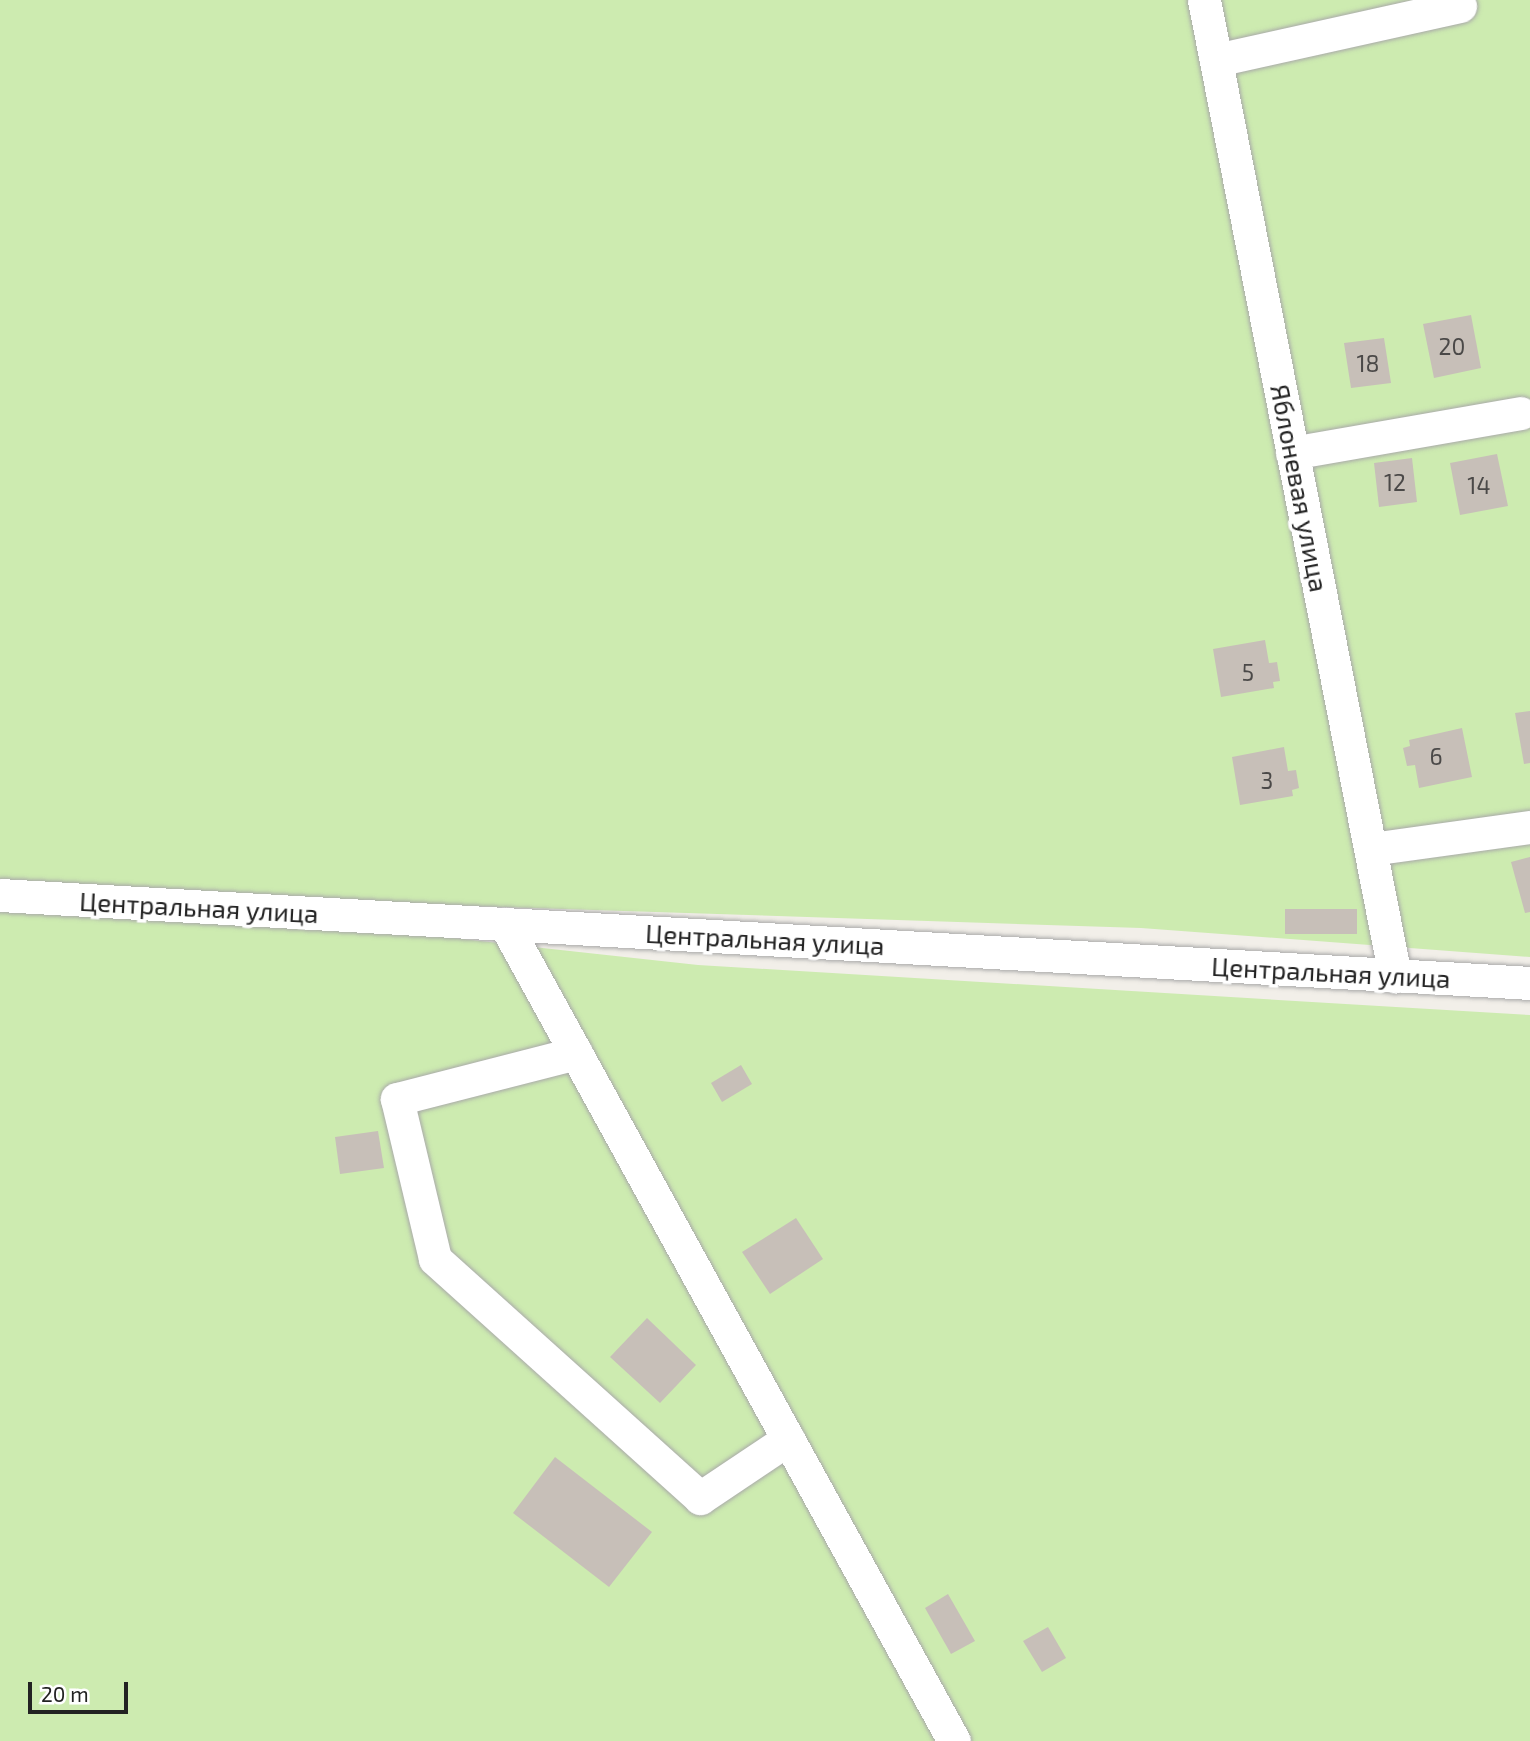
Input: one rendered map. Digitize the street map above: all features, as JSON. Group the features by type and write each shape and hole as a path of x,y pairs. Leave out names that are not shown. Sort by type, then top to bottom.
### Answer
{"street":[{"name":"Яблоневая улица","path":"1204,0 1395,975"},
{"path":"1216,60 1461,6"},
{"path":"1292,453 1521,413"},
{"path":"1371,849 1530,827"},
{"name":"Центральная улица","path":"0,895 1530,983"},
{"path":"505,924 954,1741"},
{"path":"576,1053 397,1098 435,1259 701,1498 788,1439"}],"green space":[{"path":"0,0 1530,0 1530,957 1141,928 170,896 0,886"},
{"path":"0,901 206,911 698,965 1530,1015 1530,1741 0,1741"}],"building":[{"path":"1471,315 1481,368 1434,378 1423,324"},
{"path":"1384,338 1391,383 1351,388 1344,343"},
{"path":"1497,454 1508,506 1460,515 1450,463"},
{"path":"1412,458 1417,502 1379,507 1374,463"},
{"path":"1265,640 1269,663 1277,662 1280,681 1273,682 1274,688 1221,697 1213,649"},
{"path":"1530,711 1530,763 1524,764 1515,713"},
{"path":"1462,728 1472,777 1419,788 1415,765 1407,766 1403,748 1410,746 1409,740"},
{"path":"1284,747 1288,771 1296,770 1299,788 1292,790 1293,796 1240,805 1232,757"},
{"path":"1530,857 1530,912 1525,913 1511,862"},
{"path":"1285,909 1357,909 1357,934 1285,934"},
{"path":"741,1065 752,1084 722,1102 711,1083"},
{"path":"378,1131 384,1168 340,1174 335,1137"},
{"path":"796,1218 823,1259 770,1294 742,1252"},
{"path":"647,1318 696,1365 660,1403 610,1357"},
{"path":"555,1457 652,1532 609,1587 513,1513"},
{"path":"948,1594 975,1641 951,1654 925,1608"},
{"path":"1048,1627 1066,1658 1042,1672 1023,1641"}]}
